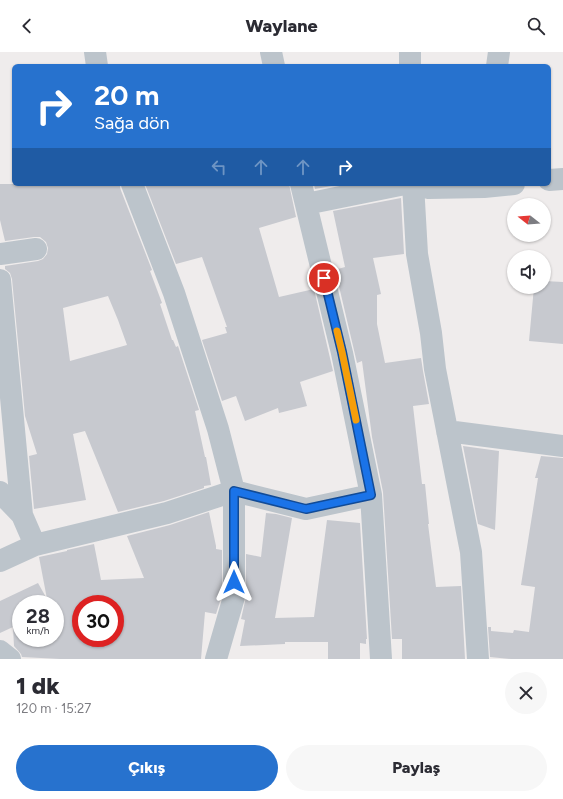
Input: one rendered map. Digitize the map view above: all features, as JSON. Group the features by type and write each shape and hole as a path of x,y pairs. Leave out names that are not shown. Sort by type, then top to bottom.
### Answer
{"street":[{"path":"95,52 97,64"},
{"path":"271,52 274,64"},
{"path":"410,52 410,64"},
{"path":"497,64 499,52"},
{"path":"551,180 563,178"},
{"path":"133,186 174,293 218,429 234,491 234,597 216,659"},
{"path":"381,659 371,495 342,352 303,194 385,186"},
{"path":"413,186 417,254 431,333 435,369 471,552 478,659"},
{"path":"423,186 429,188 484,186"},
{"path":"0,254 36,249"},
{"path":"0,280 22,515 35,545"},
{"path":"447,431 563,446"},
{"path":"0,561 35,545 167,513 234,491 306,509 371,495"},
{"path":"0,492 22,515"},
{"path":"0,651 10,659"}],"building":[{"path":"0,184 12,184 12,186 120,186 152,270 150,271 162,303 160,304 172,340 176,347 178,346 199,410 195,411 211,485 204,486 204,488 164,501 118,512 85,431 73,434 86,500 34,509 29,456 37,454 25,416 12,279 10,273 5,269 5,266 43,259 47,254 48,248 46,242 40,237 5,241 0,220","holes":["108,296 127,345 70,361 63,308"]},
{"path":"146,186 289,186 296,217 259,228 279,297 314,289 333,371 300,382 307,406 279,413 278,408 245,421 236,396 222,401 202,340 227,333 225,327 227,327 202,257 176,264"},
{"path":"314,186 331,186 315,189"},
{"path":"401,198 404,254 373,258 381,294 377,295 377,324 385,363 421,358 429,404 413,406 422,484 425,484 428,524 436,587 461,586 465,659 402,659 402,639 392,639 383,492 372,437 362,361 357,363 338,282 341,282 338,269 345,267 333,211"},
{"path":"551,281 563,282 563,344 529,341 533,294 551,294"},
{"path":"463,446 499,451 495,530 478,524"},
{"path":"541,456 563,458 563,659 511,659 490,657 488,627 491,627 491,631 513,633 514,630 529,632 535,587 521,585 538,478 535,478"},
{"path":"209,512 216,549 222,550 222,595 216,614 205,612 201,659 60,659 22,657 15,647 64,647 64,595 46,595 39,557 94,544 101,580 144,578 127,536 170,525"},
{"path":"266,513 292,518 275,618 314,617 327,520 360,523 367,639 366,644 360,643 360,659 328,659 328,642 285,642 285,644 240,646 245,620 241,619 246,597 246,554 261,557"},
{"path":"38,583 45,595 13,595"},
{"path":"12,595 12,627 0,633 0,601"}],"slow traffic":[{"path":"337,331 356,420"}],"route":[{"path":"234,582 234,491 306,509 371,495 342,352 324,278"}]}
